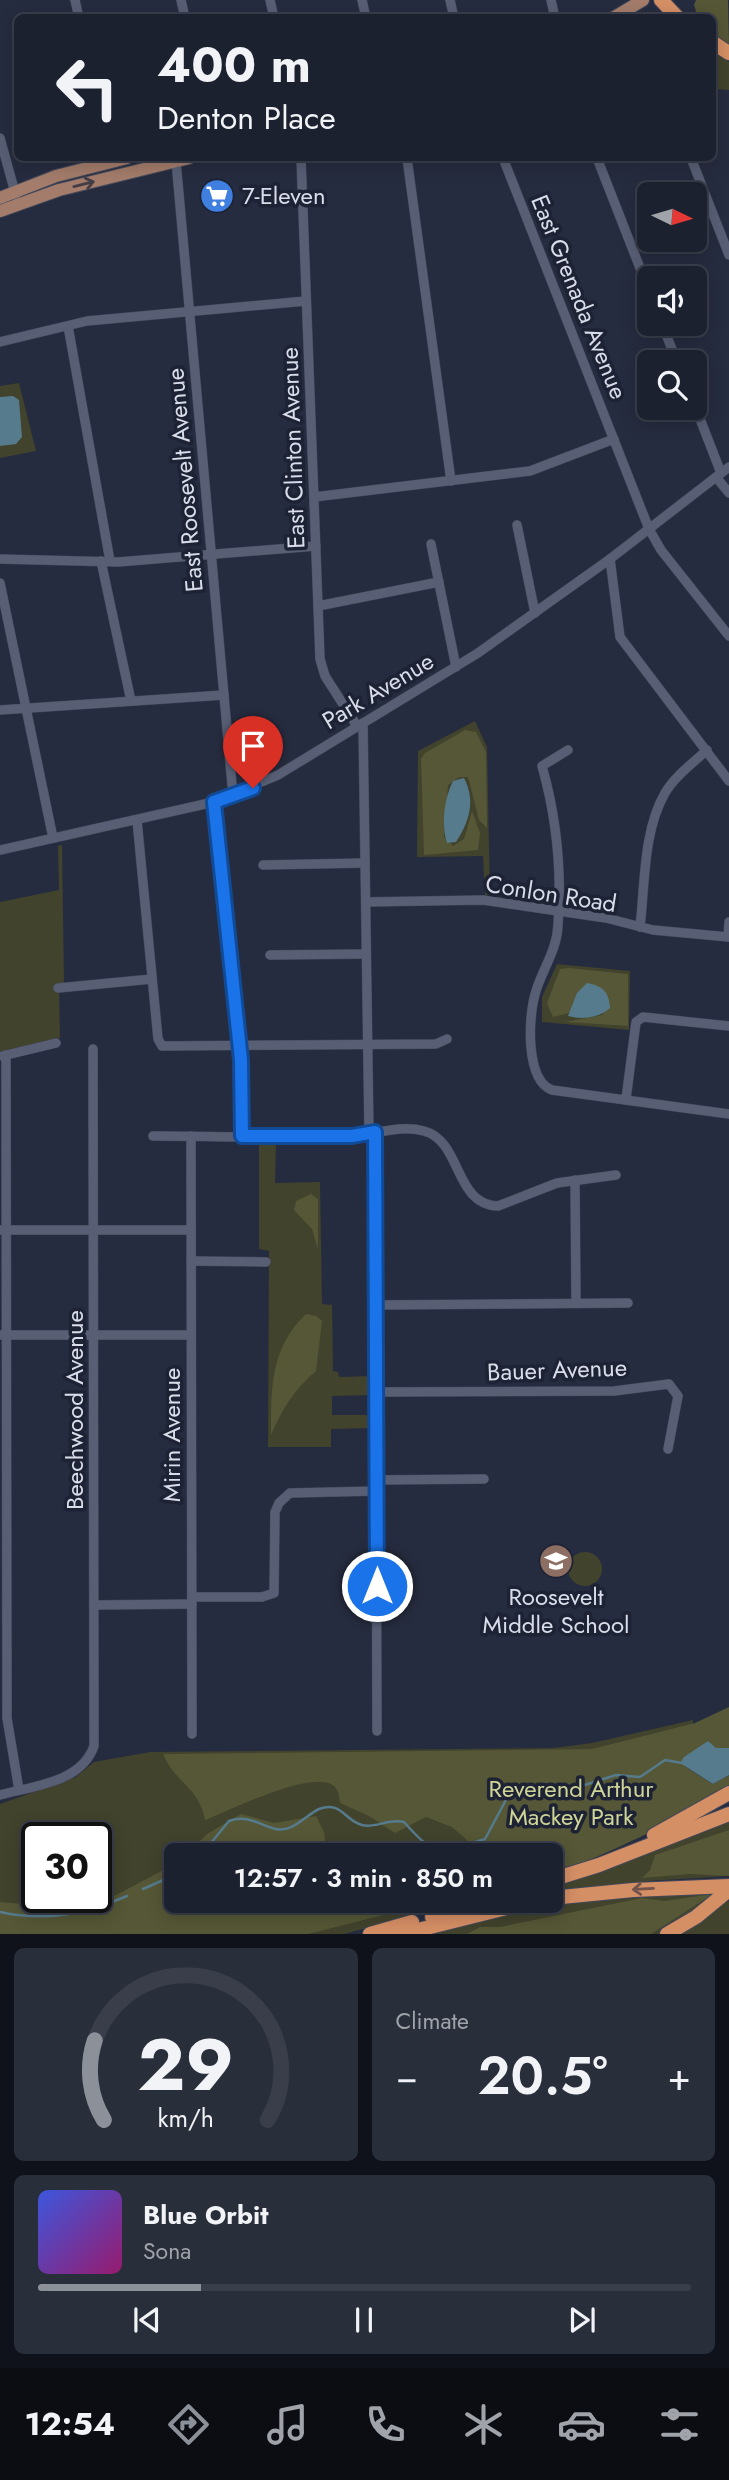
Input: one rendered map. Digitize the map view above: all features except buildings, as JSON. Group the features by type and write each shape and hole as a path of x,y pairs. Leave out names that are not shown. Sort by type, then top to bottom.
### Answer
{"highway":[{"path":"661,0 674,14"},
{"path":"563,1875 652,1837 729,1793"},
{"path":"563,1876 642,1849 729,1814"},
{"path":"563,1897 634,1890 712,1886 729,1888"},
{"path":"667,1934 696,1917 729,1888"},
{"path":"370,1934 442,1913"},
{"path":"402,1934 486,1913"}],"main road":[{"path":"634,12 643,0"},
{"path":"0,211 17,198 57,176 106,161"},
{"path":"0,198 17,198 174,161"}],"street":[{"path":"0,138 17,198"},
{"path":"112,161 116,176"},
{"name":"East Roosevelt Avenue","path":"182,161 190,312 233,796"},
{"name":"East Clinton Avenue","path":"301,161 322,667 360,725 368,1087 372,1133"},
{"path":"407,161 451,481"},
{"name":"East Grenada Avenue","path":"504,161 649,529 661,550 729,636"},
{"path":"598,161 640,266"},
{"path":"692,161 729,255"},
{"path":"0,342 68,326 306,301"},
{"path":"68,326 115,627 131,701"},
{"path":"700,420 729,493"},
{"path":"314,497 530,471 614,439"},
{"name":"Park Avenue","path":"0,849 214,802 278,775 456,667 610,559 722,472"},
{"path":"517,525 535,613"},
{"path":"431,544 456,667"},
{"path":"0,559 105,561 316,546"},
{"path":"610,559 620,637 729,781"},
{"path":"318,606 439,582"},
{"path":"0,583 53,838"},
{"path":"0,710 224,695"},
{"path":"568,750 542,766 559,836 558,911 557,943 533,1002 535,1072 542,1084 552,1090 729,1114"},
{"path":"640,927 652,827 658,807 675,780 707,750"},
{"path":"214,802 238,1047 242,1136"},
{"path":"137,820 158,1039 162,1046 436,1044 447,1039"},
{"path":"263,864 365,863"},
{"name":"Conlon Road","path":"366,902 483,900 640,927 728,937"},
{"path":"728,937 729,922"},
{"path":"270,955 366,954"},
{"path":"58,988 152,979"},
{"path":"626,1099 636,1021 643,1017 729,1026"},
{"path":"0,1794 19,1790 7,1718 3,1056 56,1043"},
{"name":"Beechwood Avenue","path":"19,1790 42,1785 81,1767 91,1753 95,1732 93,1049"},
{"path":"153,1136 352,1136 413,1130 435,1136 446,1148 470,1193 488,1206 498,1206 575,1180 616,1175"},
{"path":"372,1133 377,1392 377,1731"},
{"name":"Mirin Avenue","path":"191,1136 192,1734"},
{"path":"575,1180 576,1303"},
{"path":"3,1230 191,1230"},
{"path":"191,1261 266,1262"},
{"path":"376,1305 628,1303"},
{"path":"3,1335 191,1335"},
{"name":"Bauer Avenue","path":"377,1392 614,1391 670,1384 678,1396 668,1449"},
{"path":"377,1480 484,1479"},
{"path":"94,1605 262,1597 274,1593 275,1512 290,1493 377,1491"}],"green space":[{"path":"696,0 728,0 729,46 716,37 716,14 697,14 694,5"},
{"path":"716,54 729,62 729,90 716,89"},
{"path":"19,383 36,451 0,458 0,386"},
{"path":"475,721 487,747 490,895 485,895 483,856 417,857 418,751"},
{"path":"465,730 476,732 486,752 487,828 479,820 468,777 459,777 448,785 444,837 453,846 464,839 472,811 480,833 478,850 424,855 421,759 425,753"},
{"path":"62,845 64,983 59,984 60,1038 0,1052 0,902 59,890 58,846"},
{"path":"557,964 630,971 629,1030 542,1022 542,997"},
{"path":"560,969 628,974 628,1026 565,1022 602,1015 605,1004 553,1017 547,1003"},
{"path":"259,1139 276,1140 275,1183 320,1182 322,1304 332,1305 333,1371 338,1372 339,1377 374,1376 373,1395 332,1396 332,1415 373,1415 373,1428 331,1429 331,1447 268,1447 269,1251 259,1249"},
{"path":"311,1194 318,1199 318,1249 312,1229 294,1210 296,1201"},
{"path":"306,1314 316,1316 322,1321 316,1371 290,1400 271,1435 271,1401 279,1355 294,1327"},
{"path":"585,1552 597,1557 602,1569 597,1581 585,1586 573,1581 568,1569 573,1557"},
{"path":"729,1707 729,1748 716,1748 684,1766 713,1784 729,1775 729,1789 642,1836 563,1871 563,1843 467,1843 467,1840 452,1827 426,1817 395,1833 369,1816 340,1803 336,1788 331,1784 319,1782 287,1787 205,1820 198,1800 174,1772 163,1754 592,1749 695,1723"},
{"name":"Reverend Arthur Mackey Park","path":"693,1720 682,1815 563,1851 563,1843 164,1843 164,1913 422,1913 344,1934 0,1934 0,1804 76,1777 94,1762 150,1752 553,1748 592,1743"},
{"path":"241,1814 274,1823 316,1816 324,1832 325,1843 198,1843 207,1834"},
{"path":"729,1817 729,1876 648,1881 563,1892 563,1879"},
{"path":"729,1830 729,1876 690,1874 642,1878 650,1870 655,1855"},
{"path":"164,1870 164,1913 391,1913 308,1934 0,1934 0,1902 21,1904 21,1913 112,1913 114,1896"},
{"path":"722,1891 660,1934 421,1934 516,1913 563,1913 563,1903 580,1899"},
{"path":"713,1894 651,1934 467,1934 480,1927 500,1927 642,1898 664,1901"},
{"path":"729,1901 729,1934 678,1934"}],"water":[{"path":"13,396 19,400 22,437 16,444 0,446 0,397"},
{"path":"464,778 470,795 467,819 456,842 447,843 444,812 447,796 453,781"},
{"path":"587,983 604,991 610,1008 590,1017 568,1016 577,993"},
{"path":"708,1741 716,1748 729,1748 729,1775 713,1784 680,1763 684,1757"}],"waterway":[{"path":"473,1843 485,1839 507,1798 569,1790 616,1775 640,1777 665,1760 682,1763"},
{"path":"211,1843 229,1821 248,1819 282,1830 327,1807 338,1809 356,1823 367,1826 393,1821 404,1822 424,1843"},
{"path":"143,1889 164,1880"},
{"path":"0,1912 33,1916 81,1912 127,1896"}],"place":[{"name":"7-Eleven","path":"217,196"},
{"name":"Roosevelt Middle School","path":"556,1561"}],"route":[{"path":"253,788 214,802 241,1060 242,1136 352,1136 375,1132 377,1586"}]}
